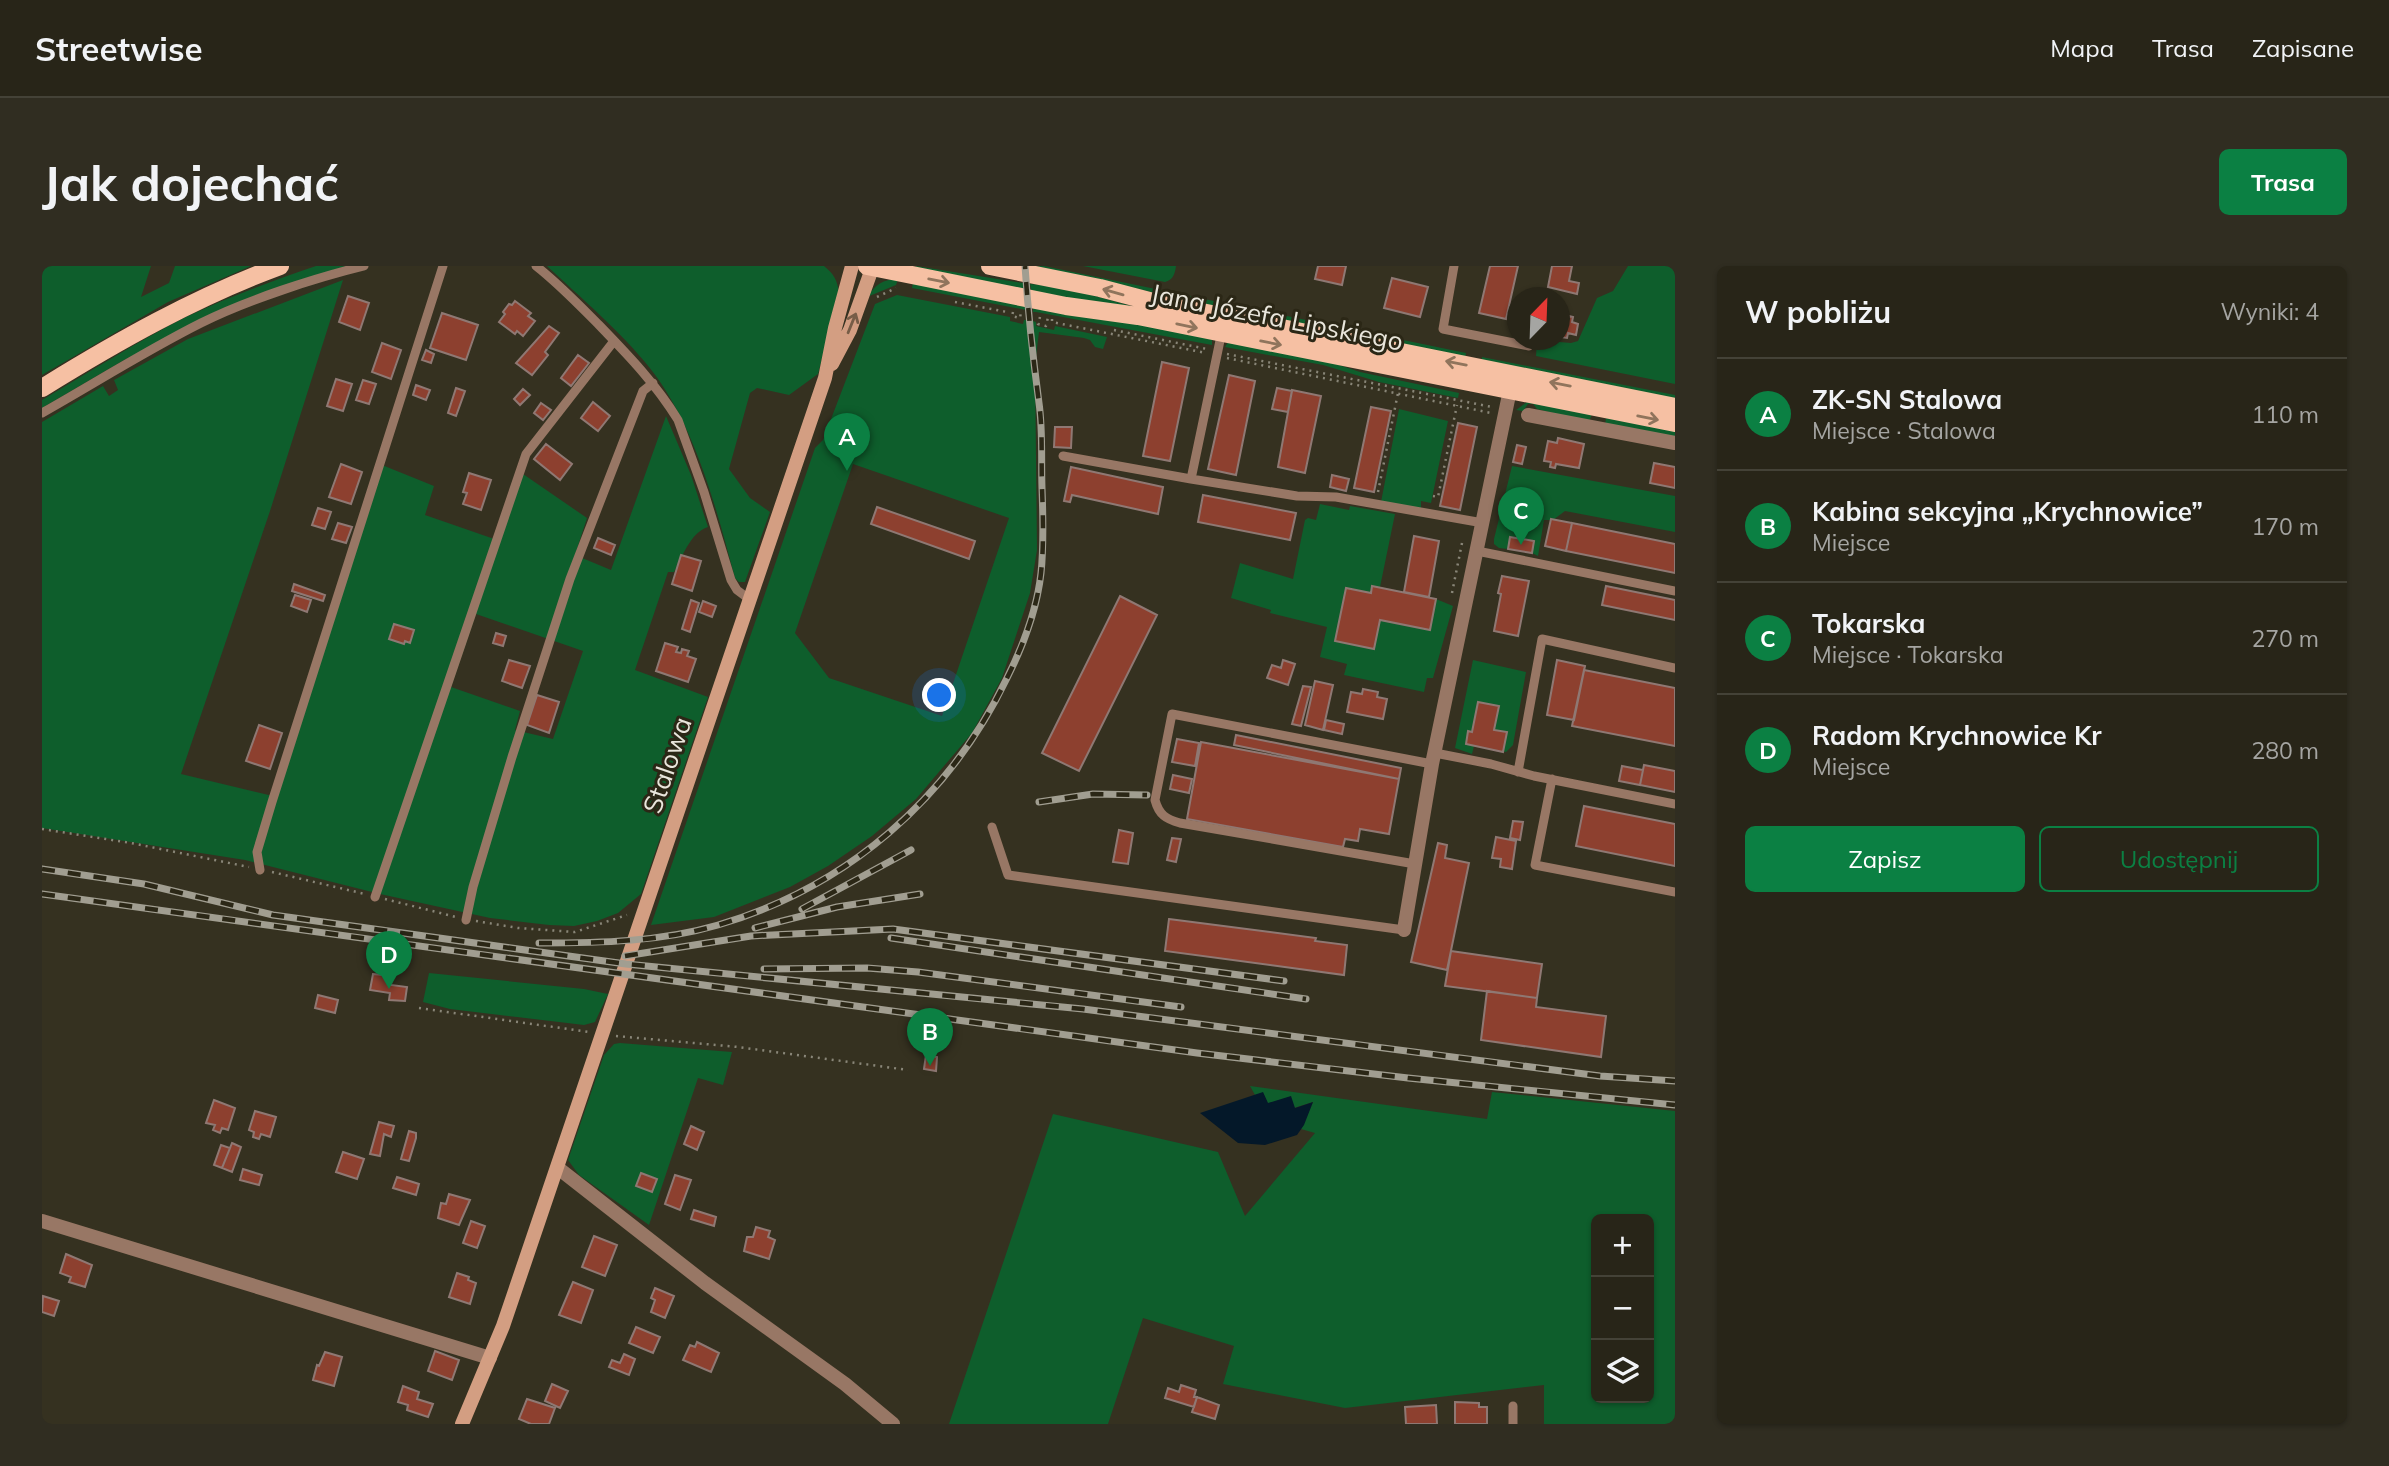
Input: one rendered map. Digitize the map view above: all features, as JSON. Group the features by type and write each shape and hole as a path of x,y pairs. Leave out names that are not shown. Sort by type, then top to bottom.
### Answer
{"main road":[{"path":"42,388 170,314 280,266"},
{"name":"Jana Józefa Lipskiego","path":"871,266 1053,304 1223,325 1498,372 1675,407"},
{"name":"Jana Józefa Lipskiego","path":"990,266 1077,283 1157,303 1223,325 1510,390 1675,423"}],"street":[{"name":"Stalowa","path":"462,1424 503,1326 558,1168 643,908 825,378 852,266"},
{"name":"Stalowa","path":"825,378 850,330 871,266"},
{"path":"1498,372 1510,390"},
{"path":"1404,930 1433,758 1483,523 1500,413 1510,390 1523,377"},
{"path":"1528,415 1675,443"},
{"path":"558,1168 705,1283 845,1384 893,1424"},
{"path":"42,1221 490,1358"}],"lane":[{"path":"42,414 140,355 204,321 294,287 365,266"},
{"path":"260,870 257,852 272,802 443,266"},
{"path":"536,266 567,293 653,383 677,421 704,492 733,585 749,599"},
{"path":"1454,266 1443,329 1507,342"},
{"path":"1191,479 1223,325"},
{"path":"375,897 526,454 614,341"},
{"path":"466,920 473,887 508,770 570,579 643,391 653,383"},
{"path":"1596,428 1600,408"},
{"path":"1063,456 1297,496 1336,496 1483,523"},
{"path":"1477,551 1675,591"},
{"path":"1518,772 1542,639 1675,668"},
{"path":"1415,864 1167,819 1158,811 1155,800 1172,714 1518,772 1675,804"},
{"path":"1552,779 1535,865 1675,892"},
{"path":"992,827 1008,875 1404,930"},
{"path":"1513,1406 1513,1424"}],"path":[{"path":"955,302 1007,313 1008,309"},
{"path":"1053,318 1500,413"},
{"path":"1056,323 1500,413"},
{"path":"1376,503 1398,393"},
{"path":"1433,496 1438,497 1457,405"},
{"path":"42,829 131,843 260,870 466,920 518,928 575,932 643,908"},
{"path":"419,1008 603,1034 908,1070"}],"green space":[{"path":"42,266 151,266 141,297 169,283 175,266 251,266 168,302 42,375"},
{"path":"316,266 346,266 251,297 124,360 42,408 42,400 186,317"},
{"path":"547,266 824,266 834,278 839,292 818,374 789,395 757,388 750,393 729,469 750,498 770,512 745,582 739,582 735,578 702,468 679,414 665,390 626,341"},
{"path":"916,266 1023,283 1024,291 916,269"},
{"path":"1035,266 1466,353 1465,360 1379,343"},
{"path":"1083,266 1176,266 1173,276 1165,282"},
{"path":"1628,266 1675,266 1675,384 1536,356 1536,350 1570,350 1570,343 1578,341 1597,298 1613,291"},
{"path":"898,279 896,285 867,297 880,284"},
{"path":"343,280 270,511 181,774 277,797 382,465 434,486 425,515 500,541 523,474 587,518 575,555 611,570 666,416 691,475 708,527 696,534 674,572 668,572 635,670 708,697 641,894 618,913 574,926 490,918 245,860 42,828 42,422 103,386 109,396 118,390 114,380 188,339","holes":["476,614 583,651 553,739 515,730 520,711 451,687"]},
{"path":"913,282 1025,304 1026,310 912,288"},
{"path":"1030,284 1063,287 1142,309 1032,293"},
{"path":"897,295 1010,317 1010,321 1023,324 1024,320 1027,320 1029,328 1033,328 1033,321 1036,326 1054,330 1055,326 1107,337 1103,349 1095,347 1090,340 1084,338 1039,332 1035,364 1037,550 1030,593 1002,678 972,733 916,799 872,836 828,866 790,887 714,917 651,925 815,448 823,440 875,304","holes":["853,464 1009,518 942,716 829,678 795,633"]},
{"path":"1033,305 1212,338 1212,345 1033,312"},
{"path":"1228,342 1321,359 1360,372 1459,393 1458,398 1379,382 1323,365 1225,347"},
{"path":"1482,357 1675,395 1675,401 1481,363"},
{"path":"1527,402 1592,414 1589,422 1537,409 1533,404 1528,404 1523,411 1516,410"},
{"path":"1399,409 1448,421 1431,503 1421,501 1421,509 1381,502"},
{"path":"1606,418 1675,428 1675,438 1605,425"},
{"path":"1512,466 1675,496 1675,532 1565,511 1553,520 1544,520 1538,556 1532,553 1534,541 1511,537 1508,549 1499,548 1494,544 1494,539"},
{"path":"1320,504 1349,510 1350,506 1395,514 1380,587 1436,599 1453,606 1433,678 1427,678 1424,692 1344,675 1347,664 1320,657 1327,627 1270,613 1271,610 1231,598 1240,563 1293,579 1305,520 1316,520"},
{"path":"1473,660 1526,672 1513,745 1506,752 1474,746 1472,754 1455,748"},
{"path":"429,973 584,989 608,994 595,1022 584,1025 450,1009 423,1002"},
{"path":"614,1044 732,1052 723,1085 698,1078 649,1225 579,1175 568,1160 604,1055"},
{"path":"1250,1086 1487,1119 1492,1092 1675,1111 1675,1424 1544,1424 1544,1385 1345,1408 1223,1384 1234,1346 1143,1318 1108,1424 949,1424 1053,1114 1218,1152 1245,1216 1315,1133 1301,1129 1313,1102 1294,1108 1290,1097 1268,1104 1263,1093 1255,1095"}],"water":[{"path":"1263,1092 1268,1103 1291,1096 1295,1108 1313,1102 1297,1135 1265,1145 1238,1143 1200,1113"}],"building":[{"path":"1318,266 1346,266 1342,285 1315,279"},
{"path":"1490,266 1518,266 1513,287 1507,287 1506,319 1479,313"},
{"path":"1552,266 1572,266 1569,281 1579,283 1577,294 1570,292 1570,287 1548,287"},
{"path":"1392,278 1428,287 1420,317 1384,308"},
{"path":"348,296 369,303 360,330 339,322"},
{"path":"515,301 531,313 528,316 535,321 523,336 517,331 515,334 499,322 509,304 512,305"},
{"path":"442,313 478,325 466,360 430,348"},
{"path":"1570,316 1573,317 1572,322 1578,324 1576,335 1570,334"},
{"path":"549,326 559,333 545,352 548,355 532,375 516,363"},
{"path":"382,343 401,350 391,379 372,372"},
{"path":"426,350 434,354 431,363 422,360"},
{"path":"578,355 589,363 571,386 561,378"},
{"path":"1162,362 1189,368 1170,461 1143,456"},
{"path":"1229,375 1255,381 1236,475 1208,469"},
{"path":"336,379 352,384 343,411 327,406"},
{"path":"363,380 376,384 369,404 356,400"},
{"path":"416,385 430,390 426,400 413,395"},
{"path":"456,388 465,391 456,416 448,413"},
{"path":"1277,388 1292,391 1288,412 1272,409"},
{"path":"523,389 530,395 520,405 514,399"},
{"path":"1292,390 1321,396 1305,473 1278,467"},
{"path":"593,402 610,416 598,431 581,418"},
{"path":"541,403 551,410 543,420 534,413"},
{"path":"1371,407 1391,411 1374,492 1354,488"},
{"path":"1458,423 1477,427 1460,510 1440,506"},
{"path":"1055,427 1072,427 1071,448 1054,447"},
{"path":"1558,438 1584,444 1579,468 1556,464 1555,468 1550,467 1551,462 1544,461 1548,441 1557,443"},
{"path":"546,444 572,464 560,480 534,459"},
{"path":"1517,445 1526,447 1522,464 1513,462"},
{"path":"1654,463 1675,467 1675,488 1650,483"},
{"path":"341,464 362,472 351,504 329,497"},
{"path":"1071,467 1163,487 1158,514 1072,495 1070,502 1064,501"},
{"path":"469,473 491,480 481,510 463,504 467,493 463,492"},
{"path":"1332,475 1349,479 1346,491 1330,487"},
{"path":"1203,495 1296,513 1290,540 1198,522"},
{"path":"877,507 975,541 969,559 871,524"},
{"path":"318,508 331,512 325,529 312,525"},
{"path":"1551,519 1572,523 1566,551 1545,546"},
{"path":"338,523 352,527 346,543 332,539"},
{"path":"1572,523 1675,544 1675,573 1566,551"},
{"path":"1414,536 1439,541 1429,597 1404,592"},
{"path":"1510,537 1534,541 1532,553 1508,549"},
{"path":"598,538 615,545 611,555 594,548"},
{"path":"681,555 701,561 692,591 672,584"},
{"path":"1502,576 1529,581 1518,636 1494,631"},
{"path":"294,584 325,595 323,601 292,591"},
{"path":"1372,586 1436,599 1430,630 1380,620 1374,649 1335,641 1346,588 1371,593"},
{"path":"1606,586 1675,600 1675,620 1602,605"},
{"path":"295,595 311,600 307,612 291,606"},
{"path":"1120,596 1157,615 1079,771 1042,753"},
{"path":"691,600 699,603 690,632 682,629"},
{"path":"703,601 716,606 712,617 699,612"},
{"path":"394,624 414,630 410,643 405,641 404,644 389,639"},
{"path":"496,633 506,636 503,646 493,643"},
{"path":"665,643 678,647 676,652 681,653 682,649 689,651 687,656 696,659 688,682 656,671"},
{"path":"509,660 530,666 522,688 502,681"},
{"path":"1283,660 1295,664 1288,685 1267,678 1272,665 1281,668"},
{"path":"1557,660 1585,666 1574,720 1547,715"},
{"path":"1584,670 1675,688 1675,746 1572,726"},
{"path":"1315,681 1333,685 1323,730 1305,725"},
{"path":"1303,686 1311,687 1301,726 1292,724"},
{"path":"1363,689 1378,692 1377,697 1387,699 1383,719 1347,712 1351,692 1362,694"},
{"path":"537,695 559,702 549,733 527,725"},
{"path":"1478,702 1499,706 1494,730 1507,732 1503,752 1466,744 1468,731 1472,732"},
{"path":"1326,720 1344,724 1342,734 1324,730"},
{"path":"259,725 282,733 270,769 246,761"},
{"path":"1236,735 1401,768 1399,779 1234,745"},
{"path":"1177,739 1199,743 1195,766 1172,762"},
{"path":"1201,742 1399,779 1389,834 1360,829 1358,841 1345,839 1343,847 1187,819"},
{"path":"1644,765 1675,771 1675,792 1640,785"},
{"path":"1622,766 1643,770 1640,785 1619,781"},
{"path":"1173,775 1192,779 1189,793 1170,789"},
{"path":"1584,806 1675,824 1675,866 1576,846"},
{"path":"1513,821 1523,822 1520,840 1510,838"},
{"path":"1119,830 1133,833 1128,864 1113,862"},
{"path":"1496,837 1516,841 1512,869 1500,867 1501,859 1492,858"},
{"path":"1172,838 1181,839 1176,862 1167,860"},
{"path":"1438,843 1447,845 1445,858 1469,863 1447,970 1411,962"},
{"path":"1169,919 1316,938 1315,941 1347,945 1344,975 1165,951"},
{"path":"1451,951 1542,964 1537,998 1445,986"},
{"path":"373,974 392,976 391,985 407,987 405,1001 389,1000 390,993 370,990"},
{"path":"1487,991 1537,998 1536,1007 1606,1016 1601,1057 1481,1040"},
{"path":"318,995 338,1000 335,1013 315,1008"},
{"path":"926,1055 937,1057 936,1071 924,1069"},
{"path":"214,1100 235,1108 228,1130 222,1128 220,1133 213,1130 215,1125 206,1123"},
{"path":"255,1111 276,1117 270,1137 261,1134 259,1139 253,1137 254,1132 249,1130"},
{"path":"379,1122 394,1126 391,1137 384,1134 380,1156 370,1154"},
{"path":"691,1126 704,1132 697,1150 684,1144"},
{"path":"409,1131 416,1133 416,1138 409,1161 401,1159"},
{"path":"232,1143 241,1147 232,1172 222,1168"},
{"path":"221,1145 230,1148 222,1168 214,1165"},
{"path":"343,1152 364,1159 357,1179 336,1172"},
{"path":"243,1169 262,1175 259,1185 240,1180"},
{"path":"641,1173 657,1179 652,1192 636,1186"},
{"path":"675,1175 691,1180 680,1210 665,1204"},
{"path":"397,1177 419,1184 416,1195 393,1188"},
{"path":"449,1194 470,1200 459,1225 438,1218 441,1203 446,1204"},
{"path":"694,1210 716,1217 714,1226 691,1219"},
{"path":"471,1221 485,1226 477,1248 463,1243"},
{"path":"756,1227 770,1231 768,1237 775,1240 769,1259 744,1251 747,1237 753,1237"},
{"path":"594,1236 617,1245 605,1276 582,1267"},
{"path":"66,1254 92,1265 85,1287 69,1282 71,1277 60,1273"},
{"path":"457,1273 476,1283 470,1304 449,1297"},
{"path":"573,1282 593,1290 581,1323 559,1315"},
{"path":"655,1288 674,1296 665,1318 651,1312 655,1300 651,1298"},
{"path":"43,1296 59,1301 54,1316 42,1312"},
{"path":"636,1327 660,1337 653,1353 629,1343"},
{"path":"697,1342 719,1353 711,1372 683,1360 690,1345 695,1347"},
{"path":"435,1351 459,1360 452,1380 428,1371"},
{"path":"325,1352 342,1357 334,1386 313,1380 317,1365 319,1366"},
{"path":"624,1354 635,1359 629,1375 609,1367 612,1360 620,1363"},
{"path":"552,1384 568,1391 560,1408 545,1401"},
{"path":"1181,1385 1196,1390 1194,1407 1165,1398 1168,1388 1179,1392"},
{"path":"403,1386 419,1392 417,1399 433,1404 428,1417 407,1410 408,1405 398,1402"},
{"path":"1197,1397 1219,1405 1215,1419 1192,1412"},
{"path":"527,1399 555,1408 549,1424 531,1424 519,1419"},
{"path":"1455,1402 1479,1403 1479,1407 1487,1407 1487,1424 1455,1424"},
{"path":"1436,1405 1437,1424 1406,1424 1405,1407"}],"railway":[{"path":"539,943 607,942 674,935 718,925 765,908 809,887 851,862 889,833 924,799 956,762 983,722 1013,666 1033,614 1041,573 1041,424 1025,266"},
{"path":"1039,802 1093,794 1147,795"},
{"path":"802,909 911,850"},
{"path":"42,869 144,884 273,915 626,964 1083,1009 1600,1076 1675,1081"},
{"path":"42,894 1197,1053 1675,1105"},
{"path":"755,928 837,907 920,894"},
{"path":"625,956 751,936 893,929 1284,981"},
{"path":"891,938 1306,999"},
{"path":"764,969 867,968 918,972 1181,1007"}],"place":[{"name":"ZK-SN Stalowa","path":"847,471"},
{"name":"Tokarska","path":"1521,545"},
{"name":"Radom Krychnowice Kr","path":"389,989"},
{"name":"Kabina sekcyjna „Krychnowice”","path":"930,1066"}]}
